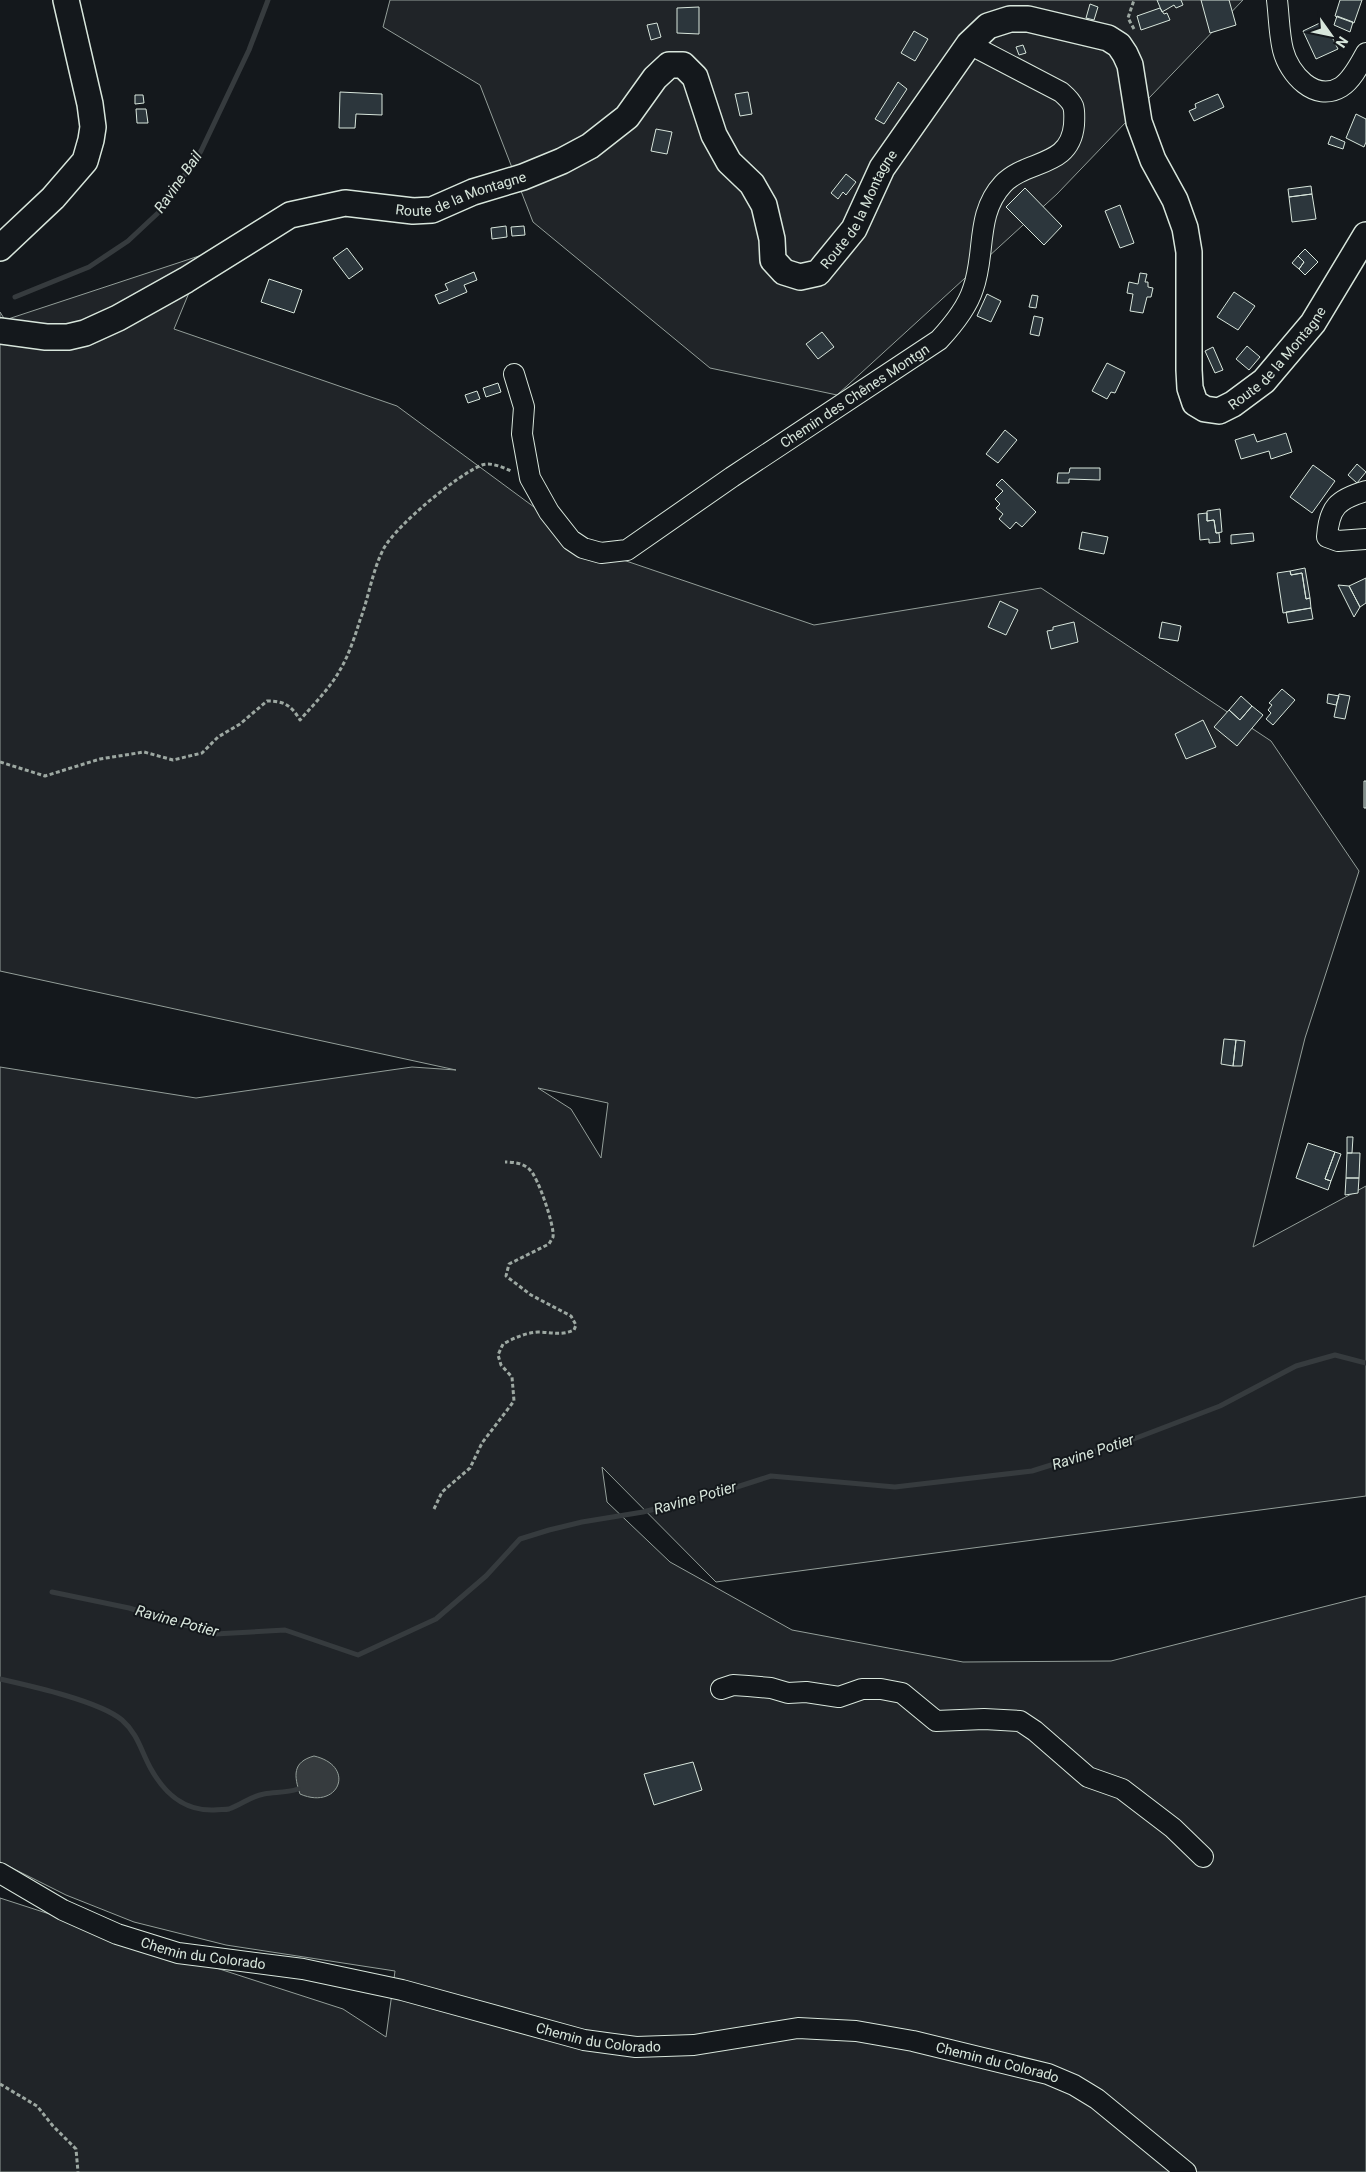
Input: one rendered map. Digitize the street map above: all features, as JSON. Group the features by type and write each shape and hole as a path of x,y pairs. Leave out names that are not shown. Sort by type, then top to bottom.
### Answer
{"main road":[{"path":"0,248 53,198 84,161 91,140 93,127 90,104 66,0"},
{"name":"Route de la Montagne","path":"0,331 46,337 68,337 85,333 118,318 186,280 290,215 345,203 413,211 432,210 473,192 523,177 590,146 627,116 655,78 669,65 683,65 695,77 714,135 729,162 752,184 764,205 772,239 773,260 784,272 800,277 818,273 854,228 882,168 969,44 988,26 1010,19 1028,19 1108,38 1119,45 1126,54 1130,65 1140,122 1153,160 1175,200 1185,228 1189,252 1190,388 1195,403 1205,409 1219,411 1264,381 1313,323 1366,236"}],"street":[{"path":"1276,0 1283,50 1289,66 1306,85 1318,90 1330,91 1343,86 1366,53"},
{"name":"Chemin des Chênes Montgn","path":"514,374 524,407 522,434 530,478 548,512 571,540 583,548 601,553 626,550 732,477 939,340 964,308 974,289 984,222 994,195 1003,184 1020,171 1058,155 1067,148 1073,135 1075,110 1072,101 1061,92 969,44"},
{"path":"1366,491 1348,496 1337,506 1328,518 1327,537 1338,541 1366,539"},
{"path":"721,1689 733,1685 771,1688 788,1694 806,1692 839,1697 862,1689 881,1689 902,1693 936,1721 984,1719 1020,1721 1088,1777 1122,1790 1173,1828 1203,1857"},
{"name":"Chemin du Colorado","path":"0,1873 64,1910 117,1934 178,1953 303,1969 402,1990 584,2040 636,2047 694,2045 798,2028 856,2031 914,2041 1048,2074 1074,2085 1097,2099 1186,2172"}],"path":[{"path":"0,762 44,776 100,759 144,752 173,760 202,753 218,737 240,724 267,701 282,701 292,707 300,720 319,700 340,670 361,620 376,568 385,547 406,524 456,480 483,465 494,465 530,478"},
{"path":"434,1509 442,1492 470,1468 482,1443 514,1401 512,1376 501,1365 498,1355 503,1344 524,1334 538,1332 564,1335 574,1330 576,1324 571,1316 531,1295 506,1276 509,1264 549,1244 553,1238 539,1188 530,1170 519,1163 504,1162"},
{"path":"0,2084 37,2106 52,2126 76,2149 78,2172"}],"shaded area":[{"path":"390,0 1243,0 1057,194 837,395 710,368 533,222 480,85 383,27"},
{"path":"205,254 174,329 397,406 591,549 814,625 1041,588 1271,741 1359,871 1305,1038 1253,1247 1366,1186 1366,1496 716,1582 602,1467 607,1502 670,1562 792,1630 963,1662 1111,1661 1366,1596 1366,2172 0,2172 0,1898 343,2009 386,2037 395,1971 226,1945 134,1922 66,1895 0,1862 0,1067 196,1098 412,1067 456,1070 0,971 0,312 5,320","holes":["538,1088 608,1103 601,1158 571,1109"]},
{"path":"314,1756 327,1761 335,1769 339,1777 338,1785 333,1792 325,1797 314,1798 300,1794 298,1787 296,1770 298,1766"}],"building":[{"path":"1157,0 1181,0 1183,5 1176,8 1174,5 1162,12"},
{"path":"1201,0 1229,0 1236,25 1210,33"},
{"path":"1340,0 1362,0 1354,23 1335,16"},
{"path":"1090,4 1098,7 1094,20 1086,18"},
{"path":"699,7 699,34 677,33 677,8"},
{"path":"1160,8 1164,14 1167,13 1170,20 1141,30 1137,16"},
{"path":"1337,16 1353,22 1350,32 1334,25"},
{"path":"1324,21 1338,49 1316,59 1303,31"},
{"path":"657,23 661,37 651,40 647,25"},
{"path":"914,31 928,39 915,61 901,53"},
{"path":"1023,45 1026,53 1019,55 1016,47"},
{"path":"898,82 907,89 884,124 875,119"},
{"path":"340,92 382,94 382,115 356,114 355,128 339,128"},
{"path":"748,92 752,114 740,116 735,94"},
{"path":"1218,94 1224,107 1194,121 1189,111 1196,108 1195,104"},
{"path":"135,95 143,95 144,103 135,104"},
{"path":"136,109 146,109 148,123 137,123"},
{"path":"1356,114 1366,119 1366,142 1364,147 1346,138"},
{"path":"656,129 672,132 667,154 651,151"},
{"path":"1331,136 1345,142 1343,149 1328,144"},
{"path":"846,174 856,182 846,195 843,192 838,199 831,193"},
{"path":"1311,186 1312,194 1289,197 1288,189"},
{"path":"1025,188 1062,226 1044,245 1006,207"},
{"path":"1312,194 1316,219 1292,222 1289,197"},
{"path":"1120,205 1134,243 1120,248 1105,211"},
{"path":"506,226 507,237 492,239 491,228"},
{"path":"524,226 525,235 512,236 511,227"},
{"path":"347,248 363,269 349,279 333,258"},
{"path":"1305,249 1318,262 1305,275 1299,269 1304,262 1298,256"},
{"path":"1298,256 1304,262 1299,269 1292,263"},
{"path":"474,272 477,280 464,285 467,292 439,304 435,295 448,290 445,284"},
{"path":"1140,273 1147,274 1145,282 1148,282 1148,287 1153,288 1151,297 1147,297 1143,313 1130,311 1133,294 1127,293 1129,282 1138,284"},
{"path":"269,279 302,290 294,313 261,302"},
{"path":"1234,292 1255,306 1238,330 1217,317"},
{"path":"987,294 1001,301 991,322 977,316"},
{"path":"1032,295 1038,296 1036,308 1029,307"},
{"path":"1034,316 1043,318 1039,336 1030,334"},
{"path":"822,332 834,347 818,359 806,344"},
{"path":"1247,346 1260,357 1249,370 1236,359"},
{"path":"1213,347 1223,370 1215,373 1205,351"},
{"path":"1107,363 1125,372 1115,393 1111,392 1107,399 1092,391"},
{"path":"498,383 501,392 486,397 483,388"},
{"path":"477,391 480,399 468,403 465,395"},
{"path":"1005,430 1017,440 998,463 986,454"},
{"path":"1286,433 1292,452 1271,459 1269,451 1241,459 1235,440 1254,434 1257,442"},
{"path":"1357,464 1366,472 1357,483 1348,475"},
{"path":"1313,465 1335,481 1312,513 1290,497"},
{"path":"1070,468 1100,468 1100,480 1069,479 1069,483 1057,483 1058,473 1069,473"},
{"path":"1002,479 1036,512 1022,527 1016,522 1010,529 999,519 1003,514 996,508 1000,504 995,499 1003,491 996,485"},
{"path":"1220,509 1222,532 1216,533 1214,520 1207,521 1207,511"},
{"path":"1207,513 1207,521 1214,520 1220,542 1209,543 1209,539 1200,540 1198,514"},
{"path":"1082,532 1108,537 1104,554 1079,549"},
{"path":"1253,533 1254,541 1231,544 1231,535"},
{"path":"1305,568 1310,598 1306,599 1302,573 1291,575 1290,571"},
{"path":"1290,571 1291,575 1302,573 1306,599 1310,598 1311,608 1283,613 1277,573"},
{"path":"1366,578 1366,603 1360,607 1349,586"},
{"path":"1338,585 1349,586 1360,607 1354,617"},
{"path":"1000,601 1018,610 1006,635 988,627"},
{"path":"1311,608 1313,619 1288,623 1286,612"},
{"path":"1074,622 1078,642 1051,649 1047,631 1053,630 1053,627"},
{"path":"1162,622 1181,626 1178,641 1159,638"},
{"path":"1282,689 1295,700 1273,725 1266,719 1271,713 1268,710 1272,705 1269,703"},
{"path":"1328,694 1339,696 1336,705 1327,703"},
{"path":"1339,694 1350,696 1345,719 1334,717"},
{"path":"1241,696 1252,706 1240,720 1229,710"},
{"path":"1252,706 1263,715 1237,746 1214,727 1229,710 1240,720"},
{"path":"1203,720 1216,747 1186,759 1175,734"},
{"path":"1364,781 1366,781 1366,808 1364,808"},
{"path":"1224,1039 1236,1040 1233,1066 1221,1064"},
{"path":"1236,1040 1245,1041 1242,1066 1233,1066"},
{"path":"1347,1137 1353,1137 1352,1153 1347,1153"},
{"path":"1308,1143 1335,1152 1325,1179 1331,1181 1328,1190 1296,1178"},
{"path":"1335,1152 1341,1154 1331,1181 1325,1179"},
{"path":"1347,1153 1360,1153 1359,1178 1346,1178"},
{"path":"1346,1178 1359,1178 1358,1193 1345,1195"},
{"path":"693,1762 702,1790 654,1805 644,1774"}],"waterway":[{"name":"Ravine Bail","path":"15,297 89,267 128,241 159,212 201,151 249,50 268,0"},
{"name":"Ravine Potier","path":"52,1592 129,1608 215,1634 285,1630 358,1655 436,1619 486,1576 520,1539 549,1530 582,1522 643,1512 715,1494 771,1476 895,1487 1032,1471 1131,1440 1220,1406 1296,1366 1335,1355 1366,1363"},
{"path":"0,1679 81,1701 111,1713 122,1720 136,1737 156,1778 176,1799 193,1808 203,1810 227,1809 259,1795 298,1789"}]}
